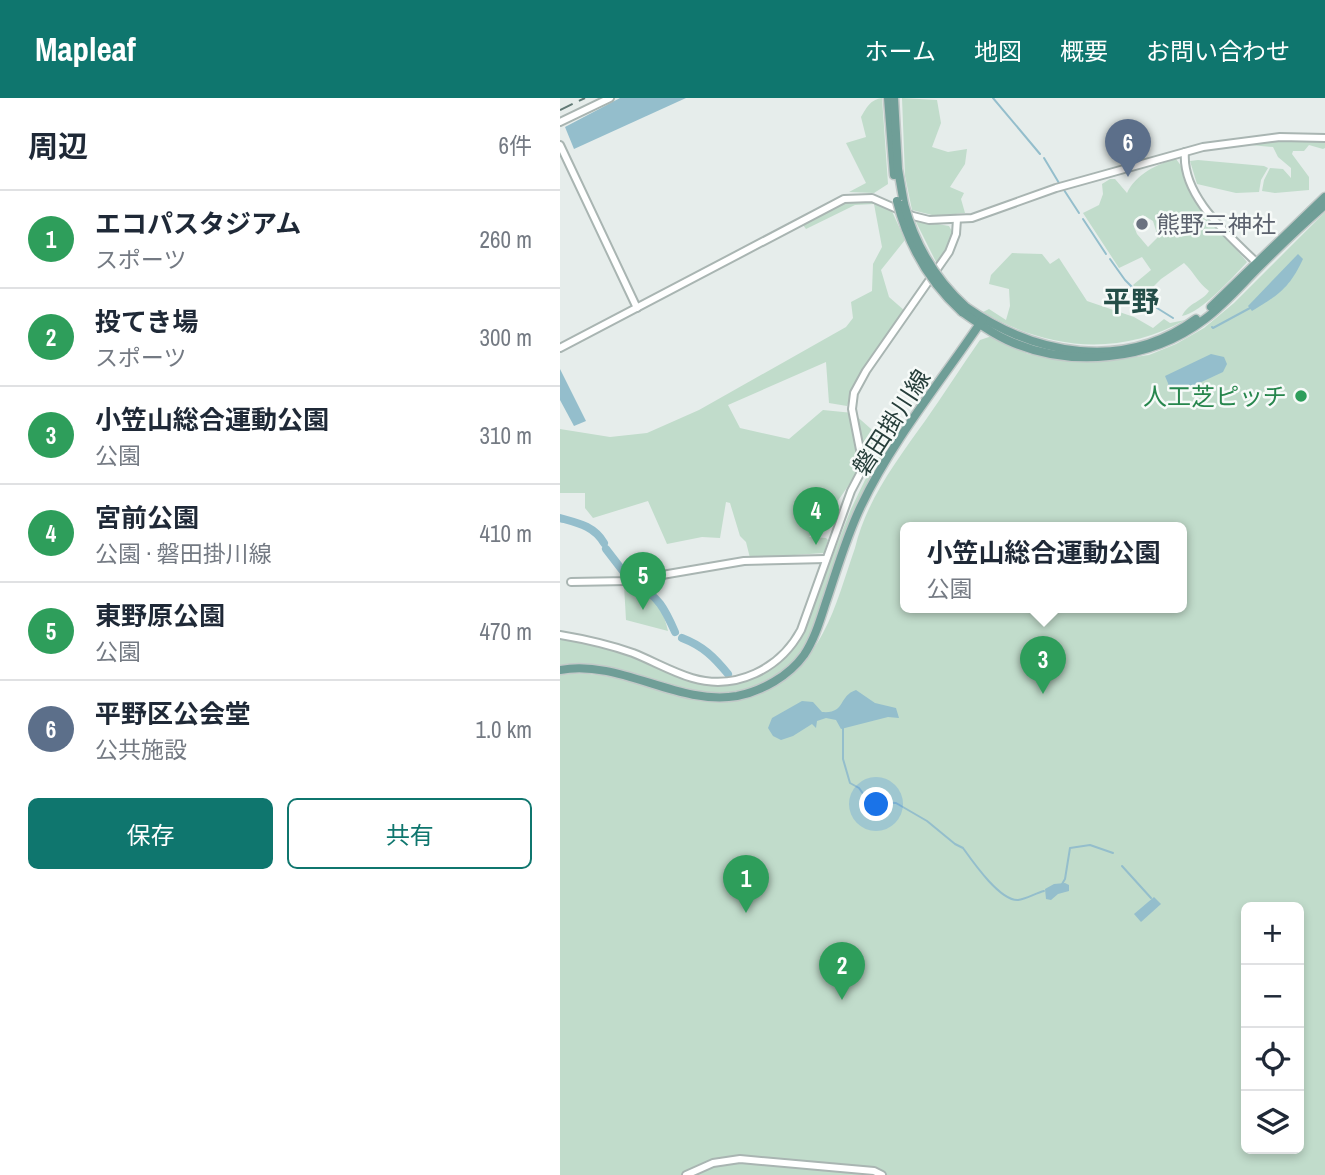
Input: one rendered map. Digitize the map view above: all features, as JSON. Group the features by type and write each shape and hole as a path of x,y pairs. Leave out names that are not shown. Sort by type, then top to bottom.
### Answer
{"main road":[{"path":"888,98 900,202 925,258 964,310 981,321 1048,347 1090,352 1130,347 1162,338 1190,323 1214,305 1325,205"},
{"path":"893,125 894,98"},
{"path":"1258,264 1325,197"},
{"name":"磐田掛川線","path":"560,670 599,669 700,696 722,697 763,688 791,669 803,655 816,632 861,506 904,434 981,321"}],"street":[{"path":"560,122 610,98"},
{"path":"560,348 844,199 873,198 920,218 957,219 984,215 1028,197 1185,152 1280,137 1325,138"},
{"path":"560,145 637,308"},
{"path":"1185,152 1189,176 1203,205 1222,230 1258,264"},
{"path":"560,635 632,653 692,678 716,682 740,680 767,668 795,640 860,472 862,460 852,408 854,393 866,371 949,252 956,234 957,219"},
{"path":"570,582 627,581 744,561 826,559"},
{"path":"686,1175 713,1163 740,1159 874,1171 882,1175"}],"green space":[{"path":"882,98 888,184 874,193 849,192 866,183 846,143 866,137 861,117 872,102"},
{"path":"902,98 937,100 941,123 932,147 948,152 967,149 965,164 950,187 964,193 961,199 965,213 936,216 912,210 905,176"},
{"path":"1272,140 1325,140 1323,149 1309,145 1304,151 1293,151 1292,154 1309,177 1309,190 1275,193 1262,191 1270,168 1283,169 1291,178 1291,168 1278,157 1273,147 1239,144"},
{"path":"1176,159 1203,211 1247,262 1207,301 1182,316 1209,291 1187,266 1184,263 1161,279 1144,296 1133,285 1151,270 1142,257 1119,268 1083,213 1099,205 1103,194 1102,184 1110,179 1115,179 1127,193 1141,175","holes":["1143,215 1153,221 1158,237 1148,247 1137,234 1133,224 1135,219"]},
{"path":"1190,161 1268,168 1261,180 1259,192 1236,193 1197,184"},
{"path":"871,200 891,209 905,240 881,270 889,297 905,311 858,380 847,406 829,403 826,362 728,405 740,428 789,439 823,410 853,413 879,436 847,488 809,537 828,540 824,553 750,558 730,503 726,502 720,538 702,537 667,544 648,501 593,518 585,508 585,493 560,493 560,429 610,437 647,433 699,410 846,327 853,318 851,302 872,291 873,264 882,247 874,204 855,205 806,229 803,225 848,202"},
{"path":"1325,212 1325,1175 560,1175 560,675 610,677 688,698 716,702 733,701 765,691 792,673 804,661 823,633 875,497 893,466 980,340 992,336 1028,354 1099,362 1149,355 1204,328 1234,303"},
{"path":"915,220 949,226 953,233 949,246 937,264"},
{"path":"1012,253 1042,254 1050,264 1059,258 1087,301 1134,317 1153,328 1164,319 1170,323 1185,320 1135,340 1109,344 1058,341 1007,325 983,312 989,309 1006,320 1010,306 1009,289 989,284 991,275"},
{"path":"899,424 901,426 859,499 809,638 795,659 780,673 745,691 722,695 560,667 560,637 624,654 699,683 741,683 767,672 782,660 800,638 851,509"},
{"path":"624,585 654,600 663,614 668,631 626,620"}],"water":[{"path":"620,98 686,98 574,149 565,127"},
{"path":"1298,254 1303,259 1288,284 1277,295 1252,311 1248,306"},
{"path":"1211,354 1224,357 1227,364 1223,372 1180,392 1170,388 1165,376"},
{"path":"560,369 586,421 574,426 560,400"},
{"path":"856,690 875,703 896,708 899,718 888,717 841,729 836,720 826,718 817,721 816,728 812,724 781,740 773,736 768,728 772,718 802,701 813,702 822,712 830,712 839,708 846,696"},
{"path":"1054,884 1069,885 1069,891 1058,894 1051,900 1046,899 1045,889"},
{"path":"1154,897 1161,904 1141,922 1134,914"}],"waterway":[{"path":"993,98 1040,154"},
{"path":"1044,158 1059,183"},
{"path":"1064,190 1079,213"},
{"path":"1083,219 1106,254"},
{"path":"1110,259 1125,280 1146,301"},
{"path":"1149,303 1173,318"},
{"path":"1212,327 1250,308"},
{"path":"560,518 590,529 604,543"},
{"path":"606,549 626,575"},
{"path":"636,583 660,604 675,632"},
{"path":"682,638 708,653 728,674"},
{"path":"843,728 843,759 850,783 864,795 875,802 896,803 927,821 963,848 995,888 1011,899 1018,900 1044,891"},
{"path":"1062,884 1070,848 1090,845 1113,853"},
{"path":"1122,866 1151,898"}],"railway":[{"path":"560,110 585,98"}],"place":[{"name":"平野区公会堂","path":"1128,177"},
{"name":"熊野三神社","path":"1142,224"},
{"name":"人工芝ピッチ","path":"1301,396"},
{"name":"宮前公園","path":"816,545"},
{"name":"東野原公園","path":"643,610"},
{"name":"小笠山総合運動公園","path":"1043,694"},
{"name":"エコパスタジアム","path":"746,913"},
{"name":"投てき場","path":"842,1000"}],"district":[{"name":"平野","path":"1131,301"}]}
